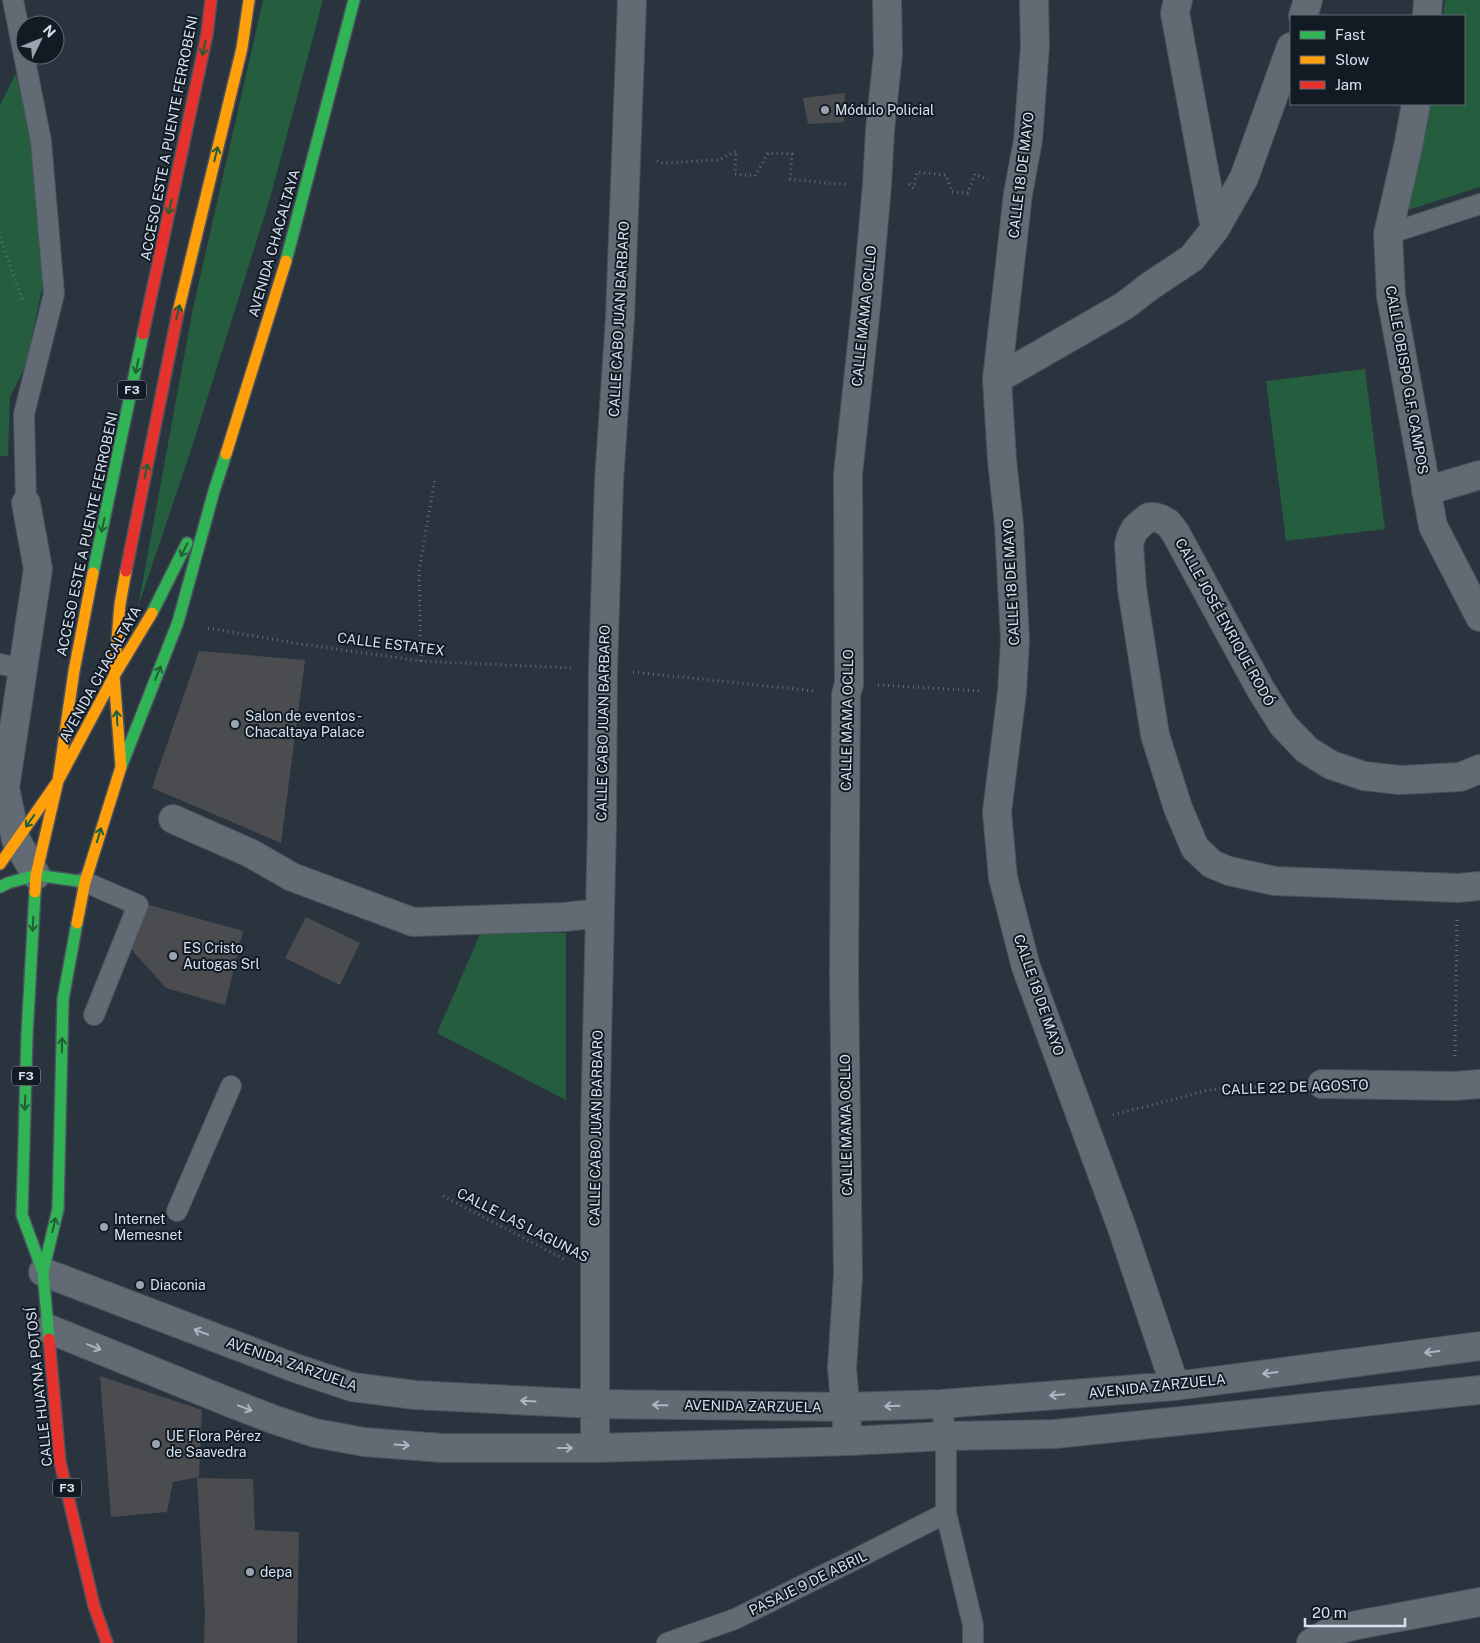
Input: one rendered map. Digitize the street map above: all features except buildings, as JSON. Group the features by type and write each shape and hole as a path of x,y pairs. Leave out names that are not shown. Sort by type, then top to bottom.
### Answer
{"main road":[{"name":"ACCESO ESTE A PUENTE FERROBENI","path":"58,781 74,671 104,519 207,34 211,0"},
{"name":"F3","path":"121,767 114,676 120,604 174,328 242,48 248,0"},
{"name":"AVENIDA CHACALTAYA","path":"121,767 178,622 214,491 283,274 354,0"},
{"name":"AVENIDA CHACALTAYA","path":"0,864 58,781 114,676 155,608 214,491"},
{"name":"CALLE HUAYNA POTOSÍ","path":"43,1272 58,1209 64,998 85,882 121,767"},
{"name":"CALLE HUAYNA POTOSÍ","path":"58,781 36,875 27,1035 22,1215 43,1272 60,1462 94,1606 107,1643"},
{"path":"0,887 8,882 36,875 85,882"}],"street":[{"name":"CALLE CABO JUAN BARBARO","path":"595,1448 594,1130 600,913 603,669 609,481 620,318 632,0"},
{"name":"CALLE MAMA OCLLO","path":"850,1441 842,1368 848,1275 844,984 848,689 848,474 867,297 885,172 880,130 888,54 887,0"},
{"name":"CALLE 18 DE MAYO","path":"1034,0 1035,46 1028,140 1018,194 998,379 1015,640 1012,692 996,812 1003,878 1026,967 1122,1228 1175,1386"},
{"path":"1178,0 1175,13 1216,229"},
{"path":"1302,15 1308,0"},
{"path":"1426,15 1428,0"},
{"path":"998,379 1124,306 1192,258 1216,229 1244,178 1290,50"},
{"name":"CALLE OBISPO G.F. CAMPOS","path":"1416,105 1388,234 1391,296 1433,526 1480,617"},
{"path":"1426,491 1480,475"},
{"path":"26,503 38,569 12,666 6,788 16,840 36,875"},
{"name":"CALLE JOSÉ ENRIQUE RODÓ","path":"1469,887 1275,881 1229,871 1212,864 1196,848 1178,808 1155,735 1132,590 1129,545 1135,529 1149,517 1161,519 1168,523 1175,532 1261,690 1283,725 1307,750 1331,765 1364,776 1391,779 1427,780 1460,777 1480,769"},
{"path":"173,819 250,852 292,877 414,922 600,913"},
{"name":"CALLE 22 DE AGOSTO","path":"1322,1084 1467,1085"},
{"name":"AVENIDA ZARZUELA","path":"43,1272 295,1368 352,1387 415,1395 594,1404 845,1407 941,1404 1175,1386 1480,1346"},
{"path":"49,1329 231,1403 316,1433 364,1442 442,1448 595,1448 1055,1434 1480,1390"},
{"path":"1311,1643 1330,1632 1357,1625 1480,1602"}],"lane":[{"path":"14,0 41,141 54,294 24,414 26,503"},
{"path":"1388,234 1480,204"},
{"path":"85,882 138,905 94,1015"},
{"path":"177,1211 231,1086"},
{"path":"941,1404 946,1436 946,1513 973,1625 973,1643"},
{"name":"PASAJE 9 DE ABRIL","path":"667,1643 735,1619 946,1513"}],"path":[{"path":"627,148 661,163 719,160 736,151 735,174 755,176 768,152 792,154 790,179 826,184"},
{"path":"885,172 914,188 917,172 946,175 952,192 968,193 974,174 1018,194"},
{"path":"0,237 26,310 54,294"},
{"path":"421,661 419,571 435,478"},
{"name":"CALLE ESTATEX","path":"178,622 301,644 421,661 544,668 603,669 848,689 1012,692"},
{"path":"1467,1085 1469,887"},
{"name":"CALLE 22 DE AGOSTO","path":"1084,1122 1209,1090 1322,1084"},
{"name":"CALLE LAS LAGUNAS","path":"443,1196 594,1274"}],"green space":[{"path":"263,0 323,0 270,198 191,450 138,607 193,308"},
{"path":"1445,0 1480,0 1480,187 1405,211 1431,105 1465,105 1465,15 1443,15"},
{"path":"16,73 30,135 43,284 26,365 10,397 8,456 0,456 0,105"},
{"path":"1365,369 1385,529 1286,541 1266,381"},
{"path":"481,932 566,933 566,1100 437,1033"}],"traffic: fast":[{"path":"286,261 354,0"},
{"path":"93,573 143,334"},
{"path":"121,767 178,622 226,454"},
{"path":"152,613 187,543"},
{"path":"0,887 36,875 85,882"},
{"path":"35,892 27,1035 22,1215 43,1272 49,1339"},
{"path":"43,1272 58,1209 63,999 77,923"}],"traffic: slow":[{"path":"178,312 242,48 249,0"},
{"path":"226,454 286,261"},
{"path":"77,923 85,882 121,767 114,676 120,604 126,571"},
{"path":"35,892 36,875 58,781 74,671 93,573"},
{"path":"0,864 58,781 114,676 152,613"}],"traffic: jam":[{"path":"143,334 207,34 211,0"},
{"path":"126,571 178,312"},
{"path":"49,1339 60,1462 94,1606 107,1643"}],"place":[{"name":"Módulo Policial","path":"825,110"},
{"name":"Salon de eventos - Chacaltaya Palace","path":"235,724"},
{"name":"ES Cristo Autogas Srl","path":"173,956"},
{"name":"Internet Memesnet","path":"104,1227"},
{"name":"Diaconia","path":"140,1285"},
{"name":"UE Flora Pérez de Saavedra","path":"156,1444"},
{"name":"depa","path":"250,1572"}]}
